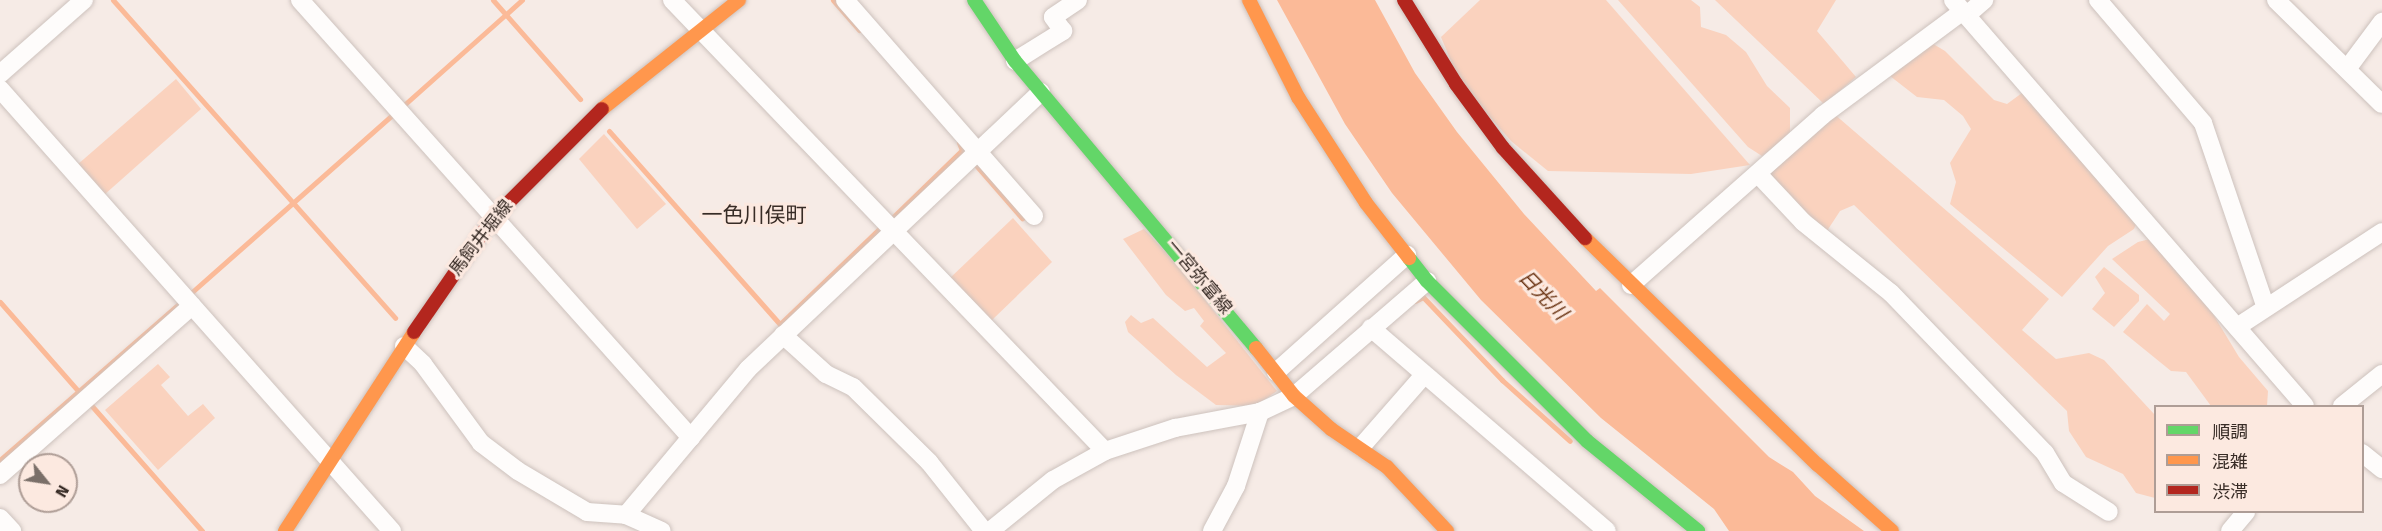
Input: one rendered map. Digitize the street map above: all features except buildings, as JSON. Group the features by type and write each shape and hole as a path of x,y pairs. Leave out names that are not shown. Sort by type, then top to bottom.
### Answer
{"main road":[{"name":"馬飼井堀線","path":"285,531 404,346 493,218 601,110 739,0"},
{"name":"一宮弥富線","path":"974,0 1016,61 1041,92 1204,281 1294,396 1331,429 1361,447 1387,467 1447,531"},
{"path":"1250,0 1298,97 1366,203 1427,281 1587,441 1698,531"},
{"path":"1404,0 1456,84 1503,148 1631,285 1818,465 1892,531"}],"street":[{"path":"0,74 84,0"},
{"path":"300,0 691,438"},
{"path":"672,0 1105,451"},
{"path":"844,0 1034,216"},
{"path":"1016,61 1063,32 1053,17 1078,0"},
{"path":"1631,285 1828,111 1961,9 1984,0"},
{"path":"2098,0 2203,123 2266,308"},
{"path":"2276,0 2382,104"},
{"path":"1961,9 2305,405"},
{"path":"2347,69 2382,22"},
{"path":"0,89 392,531"},
{"path":"626,515 748,369 976,149 1041,92"},
{"path":"1758,174 1803,222 1892,293 2045,453 2063,483 2109,512"},
{"path":"2237,327 2382,232"},
{"path":"1276,372 1407,255"},
{"path":"990,531 1053,480 1105,451 1175,428 1260,412 1294,396 1427,281"},
{"path":"0,475 192,306"},
{"path":"1371,328 1607,531"},
{"path":"783,335 825,374 853,387 929,462 984,531"},
{"path":"404,346 423,364 481,443 518,471 587,512 626,515 662,531"},
{"path":"2343,405 2382,374"},
{"path":"1361,447 1425,375"},
{"path":"1212,531 1236,486 1260,412"},
{"path":"2364,455 2382,469"},
{"path":"2230,531 2245,513"},
{"path":"0,518 12,531"}],"shaded area":[{"path":"1480,0 1606,0 1750,165 1691,174 1548,171 1511,141 1460,83 1441,37"},
{"path":"1618,0 1691,0 1700,7 1701,27 1726,35 1746,52 1767,86 1790,108 1790,135 1762,156 1748,147"},
{"path":"1715,0 1836,0 1817,31 1856,77 1824,104"},
{"path":"1930,42 1945,51 1994,100 2007,104 2022,93 2137,222 2134,229 2108,246 2062,297 1950,204 1956,182 1950,163 1971,129 1963,116 1944,100 1917,97 1890,76"},
{"path":"176,79 201,109 104,195 77,165"},
{"path":"1833,113 2049,299 2022,330 2056,359 2089,353 2104,360 2154,414 2154,498 2136,493 2123,474 2086,457 2069,431 2067,411 1854,205 1840,211 1825,234 1763,174"},
{"path":"604,134 666,204 637,229 579,159"},
{"path":"1013,218 1052,262 991,321 950,278"},
{"path":"1144,229 1175,262 1277,391 1255,406 1216,405 1176,375 1128,332 1125,322 1131,315 1141,323 1153,318 1207,367 1226,353 1200,326 1204,321 1194,308 1185,311 1166,295 1123,239"},
{"path":"2150,239 2213,314 2239,357 2268,391 2267,405 2210,405 2186,372 2171,371 2123,332 2147,304 2164,321 2170,314 2112,259 2138,242"},
{"path":"2104,267 2139,295 2139,301 2114,327 2092,309 2105,293 2095,277"},
{"path":"158,364 170,377 161,385 188,416 203,404 215,418 158,470 105,410"}],"water":[{"name":"日光川","path":"1277,0 1375,0 1415,73 1457,132 1524,214 1596,291 1600,288 1769,457 1793,472 1815,496 1864,531 1729,531 1714,509 1601,418 1481,300 1392,193 1345,124"}],"waterway":[{"path":"113,0 395,318"},
{"path":"493,0 580,99"},
{"path":"404,105 522,0"},
{"path":"833,0 859,30"},
{"path":"192,292 392,115"},
{"path":"609,131 780,324 879,229"},
{"path":"892,218 962,150 959,143"},
{"path":"975,164 1022,218"},
{"path":"1415,301 1423,297 1502,380 1570,441"},
{"path":"0,302 80,393"},
{"path":"0,460 181,302"},
{"path":"91,405 202,531"}],"traffic: fast":[{"path":"974,0 1015,61 1256,348"},
{"path":"1409,258 1427,281 1587,441 1698,531"}],"traffic: slow":[{"path":"602,109 739,0"},
{"path":"1249,0 1298,97 1366,203 1409,258"},
{"path":"1585,238 1818,465 1892,531"},
{"path":"285,531 414,332"},
{"path":"1256,348 1294,396 1331,429 1387,467 1447,531"}],"traffic: jam":[{"path":"1404,0 1456,84 1503,148 1585,238"},
{"path":"414,332 493,218 602,109"}],"district":[{"name":"一色川俣町","path":"754,215"}]}
